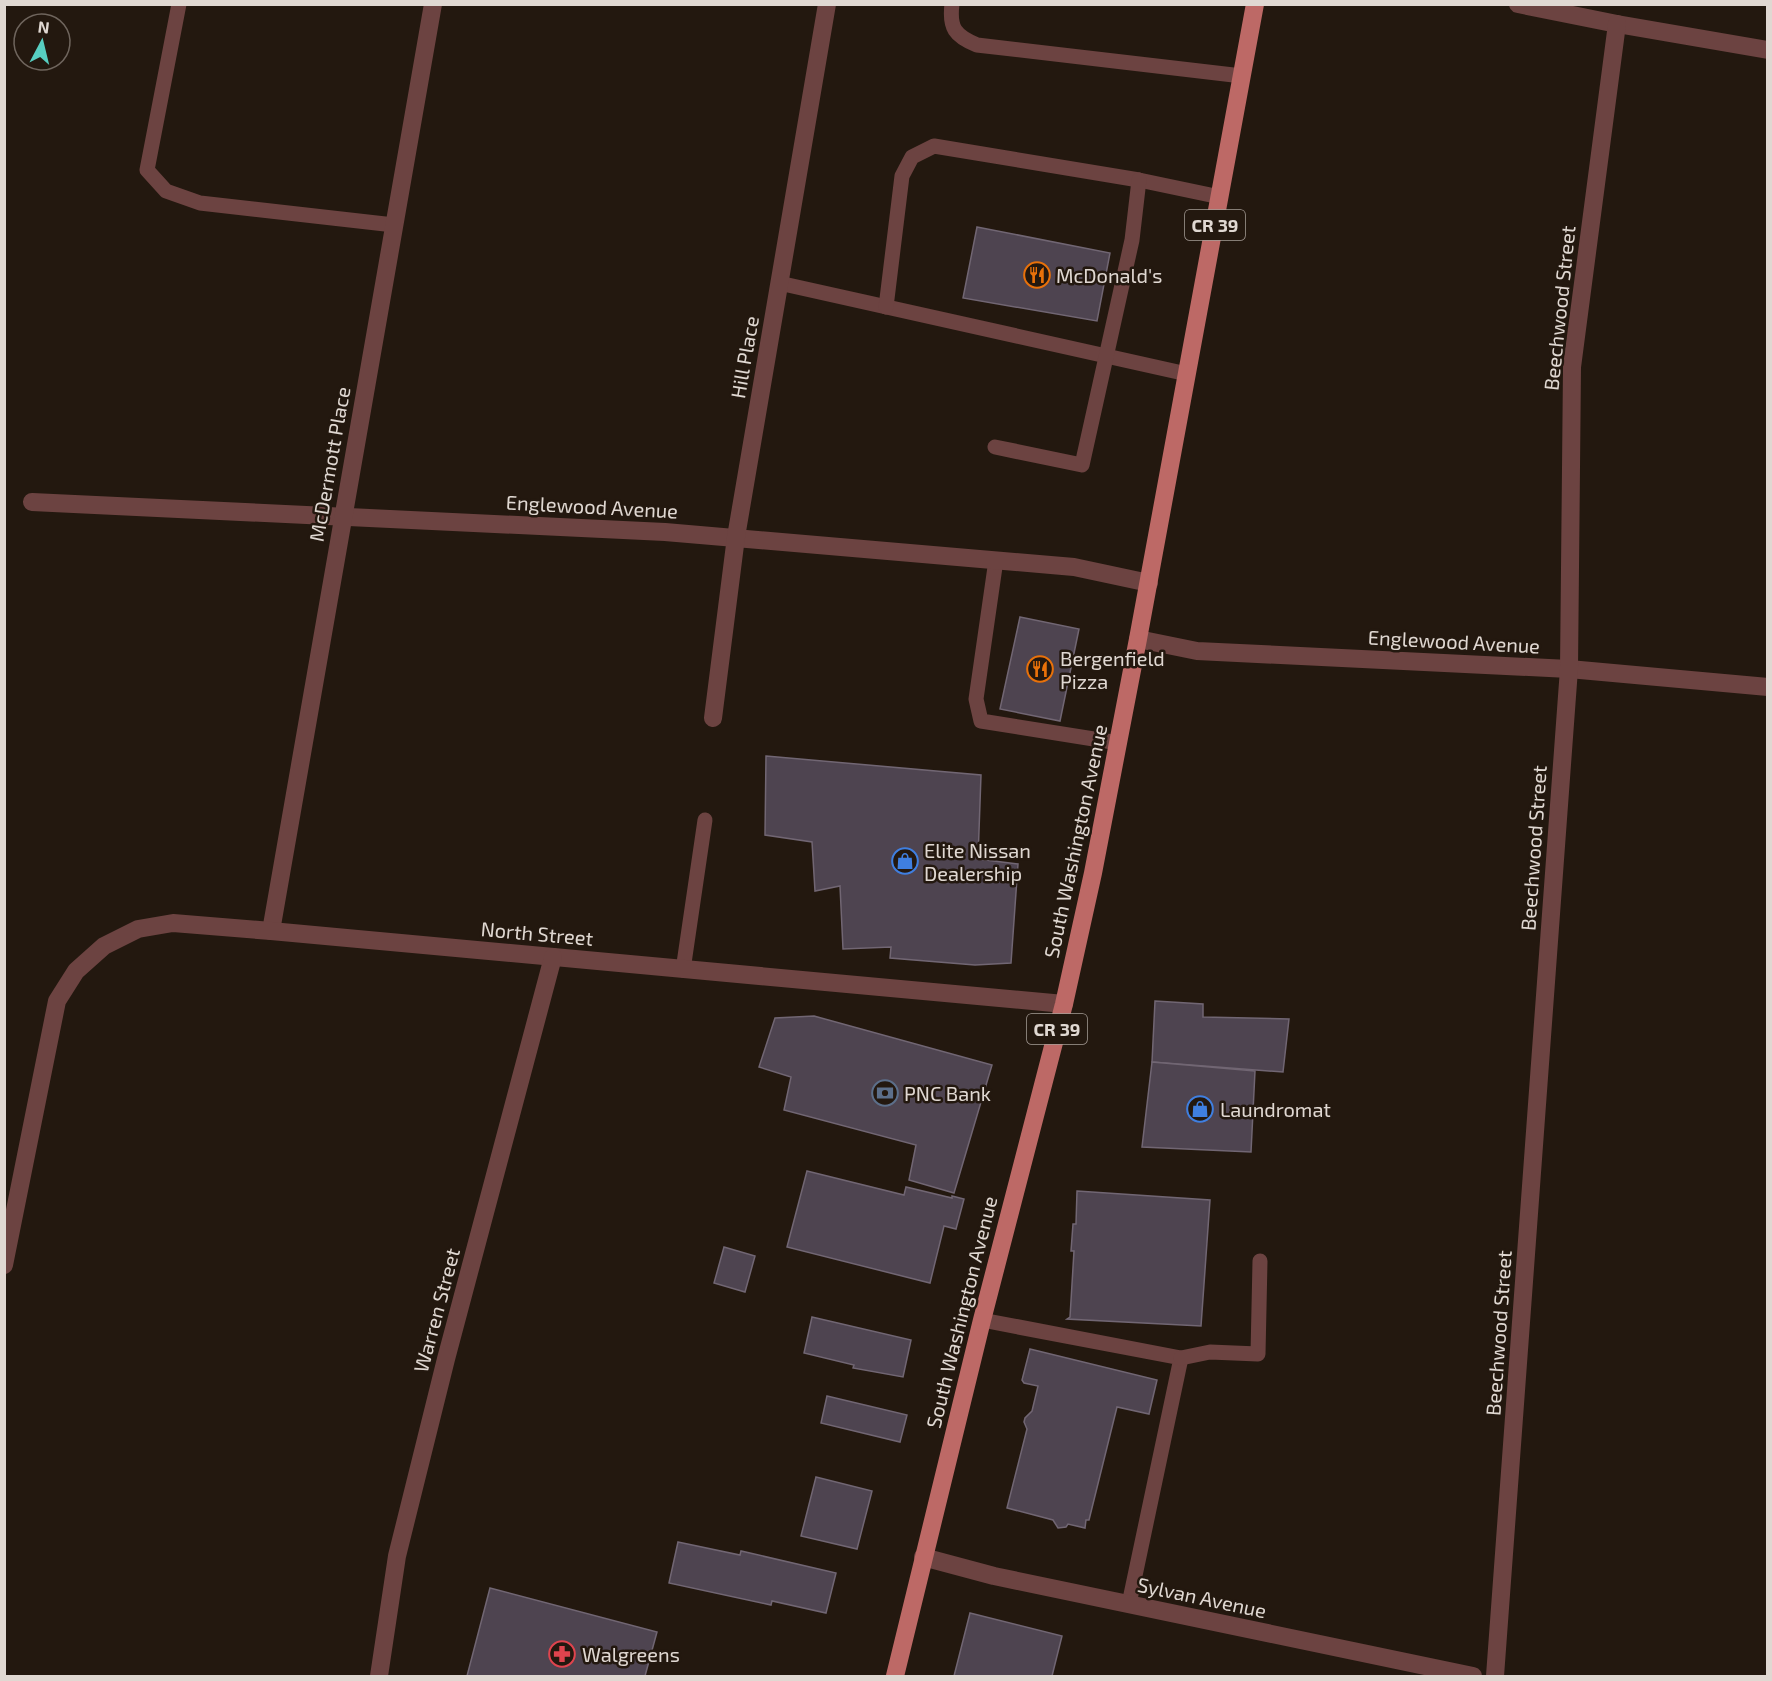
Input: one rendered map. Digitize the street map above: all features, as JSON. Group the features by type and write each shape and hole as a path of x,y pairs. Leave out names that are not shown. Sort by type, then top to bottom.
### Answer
{"main road":[{"name":"South Washington Avenue","path":"896,1677 923,1557 982,1320 1064,1005 1119,743 1255,4"}],"street":[{"name":"McDermott Place","path":"271,930 433,4"},
{"name":"Hill Place","path":"713,718 736,537 827,4"},
{"path":"1518,4 1767,50"},
{"name":"Beechwood Street","path":"1495,1677 1569,669 1572,367 1617,24"},
{"name":"Englewood Avenue","path":"32,502 736,537 1074,567 1149,583"},
{"name":"Englewood Avenue","path":"1138,639 1197,651 1569,669 1767,687"},
{"name":"North Street","path":"4,1265 57,1001 76,971 104,946 138,929 173,923 271,930 1064,1005"},
{"name":"Warren Street","path":"379,1677 397,1556 449,1348 553,957"},
{"name":"Sylvan Avenue","path":"923,1557 994,1576 1473,1677"}],"lane":[{"path":"178,4 147,170 166,191 200,203 394,225"},
{"path":"952,4 950,19 954,30 963,39 977,45 1242,76"},
{"path":"886,307 902,176 912,157 934,146 1139,180 1220,197"},
{"path":"995,447 1082,465 1132,240 1139,180"},
{"path":"779,283 1187,374"},
{"path":"996,560 976,699 981,721 1119,743"},
{"path":"682,970 705,820"},
{"path":"982,1320 1181,1358 1210,1352 1258,1354 1260,1261"},
{"path":"1129,1604 1181,1358"}],"building":[{"name":"McDonald's","path":"977,227 1110,253 1097,321 963,298"},
{"name":"Bergenfield Pizza","path":"1020,617 1079,629 1060,721 1000,709"},
{"name":"Elite Nissan Dealership","path":"766,756 981,775 978,859 1018,864 1011,963 975,965 890,958 891,947 843,949 840,886 815,891 812,842 765,835"},
{"path":"1155,1001 1203,1004 1203,1017 1289,1019 1283,1072 1152,1062"},
{"name":"PNC Bank","path":"814,1016 992,1065 954,1193 909,1180 916,1145 784,1110 791,1077 759,1067 775,1018"},
{"name":"Laundromat","path":"1152,1062 1255,1071 1251,1152 1142,1147"},
{"path":"807,1171 904,1195 906,1187 964,1199 956,1229 944,1226 930,1283 787,1247"},
{"path":"1077,1191 1210,1200 1201,1326 1067,1319 1070,1317 1074,1251 1071,1251 1073,1224 1076,1224"},
{"path":"724,1247 755,1256 745,1292 714,1283"},
{"path":"812,1317 911,1340 903,1377 853,1368 854,1365 804,1353"},
{"path":"1030,1349 1157,1380 1149,1414 1117,1407 1089,1520 1086,1520 1085,1528 1068,1524 1066,1527 1058,1528 1053,1520 1007,1508 1027,1429 1025,1418 1032,1411 1038,1386 1024,1383 1022,1380"},
{"path":"827,1396 907,1415 900,1442 821,1423"},
{"path":"816,1477 872,1491 857,1549 801,1536"},
{"path":"678,1542 740,1555 741,1551 836,1573 826,1613 772,1601 771,1605 669,1583"},
{"name":"Walgreens","path":"490,1588 657,1632 645,1676 467,1676"},
{"path":"970,1613 1062,1636 1052,1676 954,1676"}],"place":[{"name":"McDonald's","path":"1037,275"},
{"name":"Bergenfield Pizza","path":"1040,669"},
{"name":"Elite Nissan Dealership","path":"905,861"},
{"name":"PNC Bank","path":"885,1093"},
{"name":"Laundromat","path":"1200,1109"},
{"name":"Walgreens","path":"562,1654"}]}
